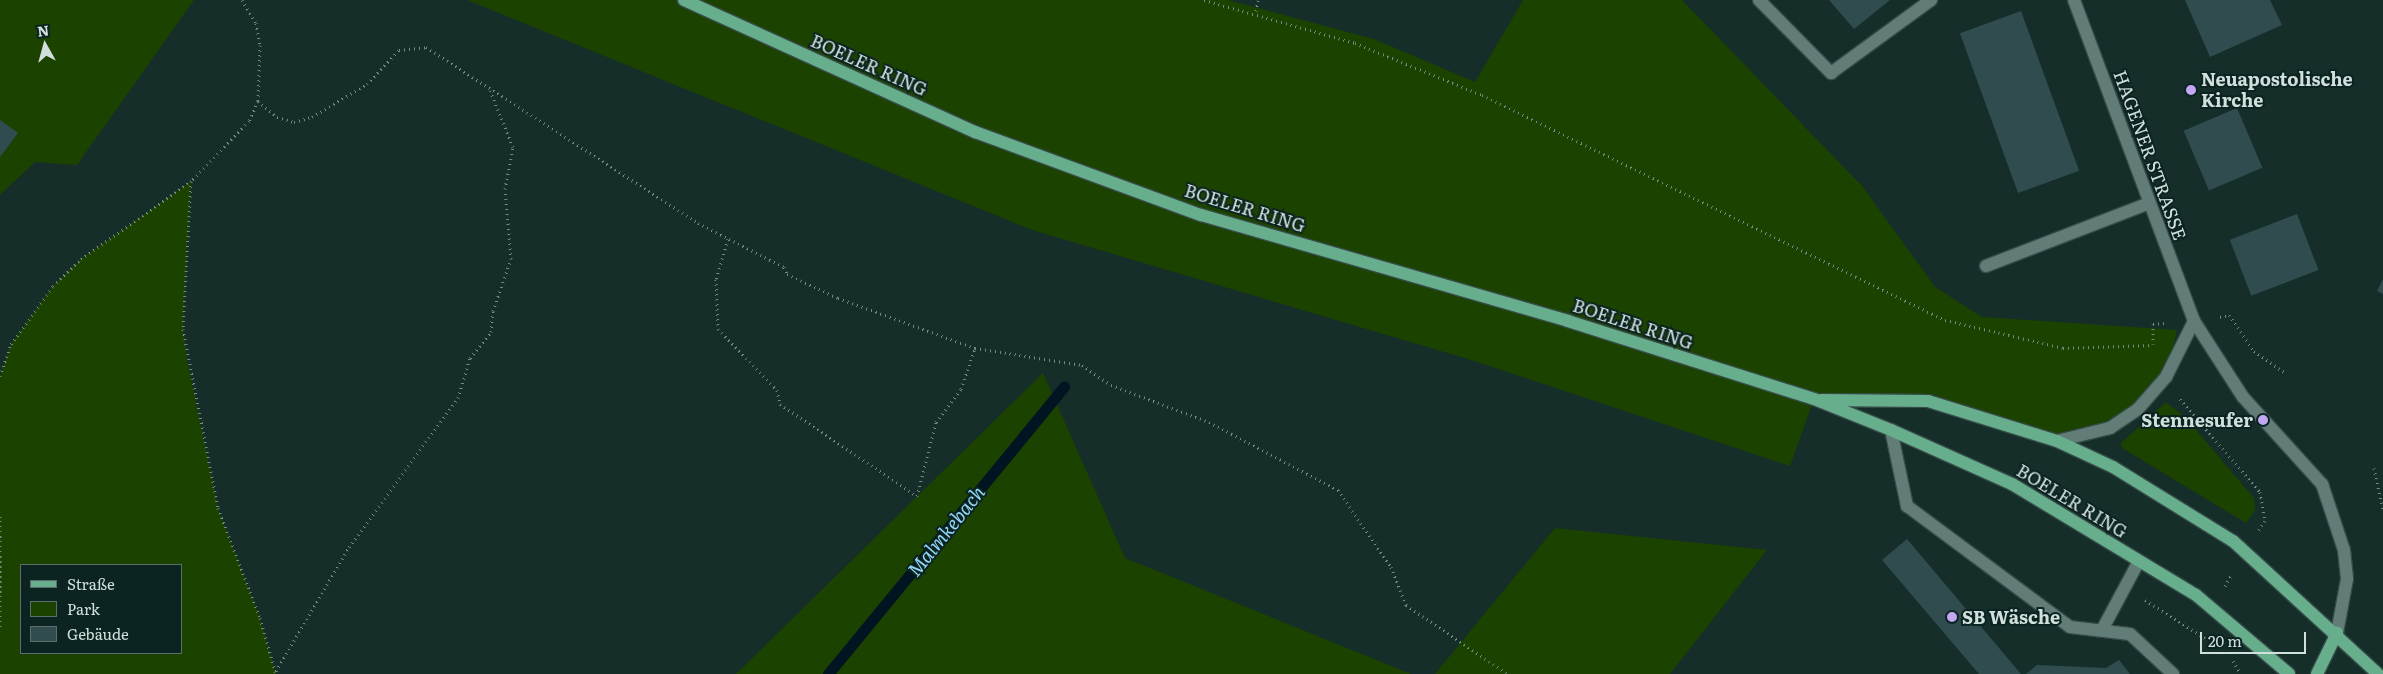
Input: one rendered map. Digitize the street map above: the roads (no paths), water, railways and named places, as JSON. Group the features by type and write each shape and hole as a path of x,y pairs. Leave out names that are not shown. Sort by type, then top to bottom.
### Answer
{"main road":[{"name":"BOELER RING","path":"684,0 975,132 1201,215 1568,321 1814,399 1892,430 2012,484 2196,596 2289,674"},
{"name":"BOELER RING","path":"1814,399 1928,401 2057,441 2173,501 2233,541 2337,633"},
{"name":"HAGENER STRASSE","path":"2318,674 2337,633"},
{"path":"2337,633 2378,674"}],"street":[{"path":"1759,0 1831,73 1931,0"},
{"name":"HAGENER STRASSE","path":"2074,0 2147,204 2194,321 2243,397 2322,484 2344,550 2347,579 2337,633"},
{"path":"1986,266 2147,204"},
{"path":"2057,441 2110,428 2138,409 2166,376 2194,321"},
{"path":"1892,430 1907,506 2070,627 2130,634 2173,674"},
{"path":"2102,630 2123,586 2139,561"}],"waterway":[{"name":"Malmkebach","path":"828,674 1064,387"}],"place":[{"name":"Neuapostolische Kirche","path":"2191,90"},
{"name":"Stennesufer","path":"2263,420"},
{"name":"SB Wäsche","path":"1952,617"}]}
